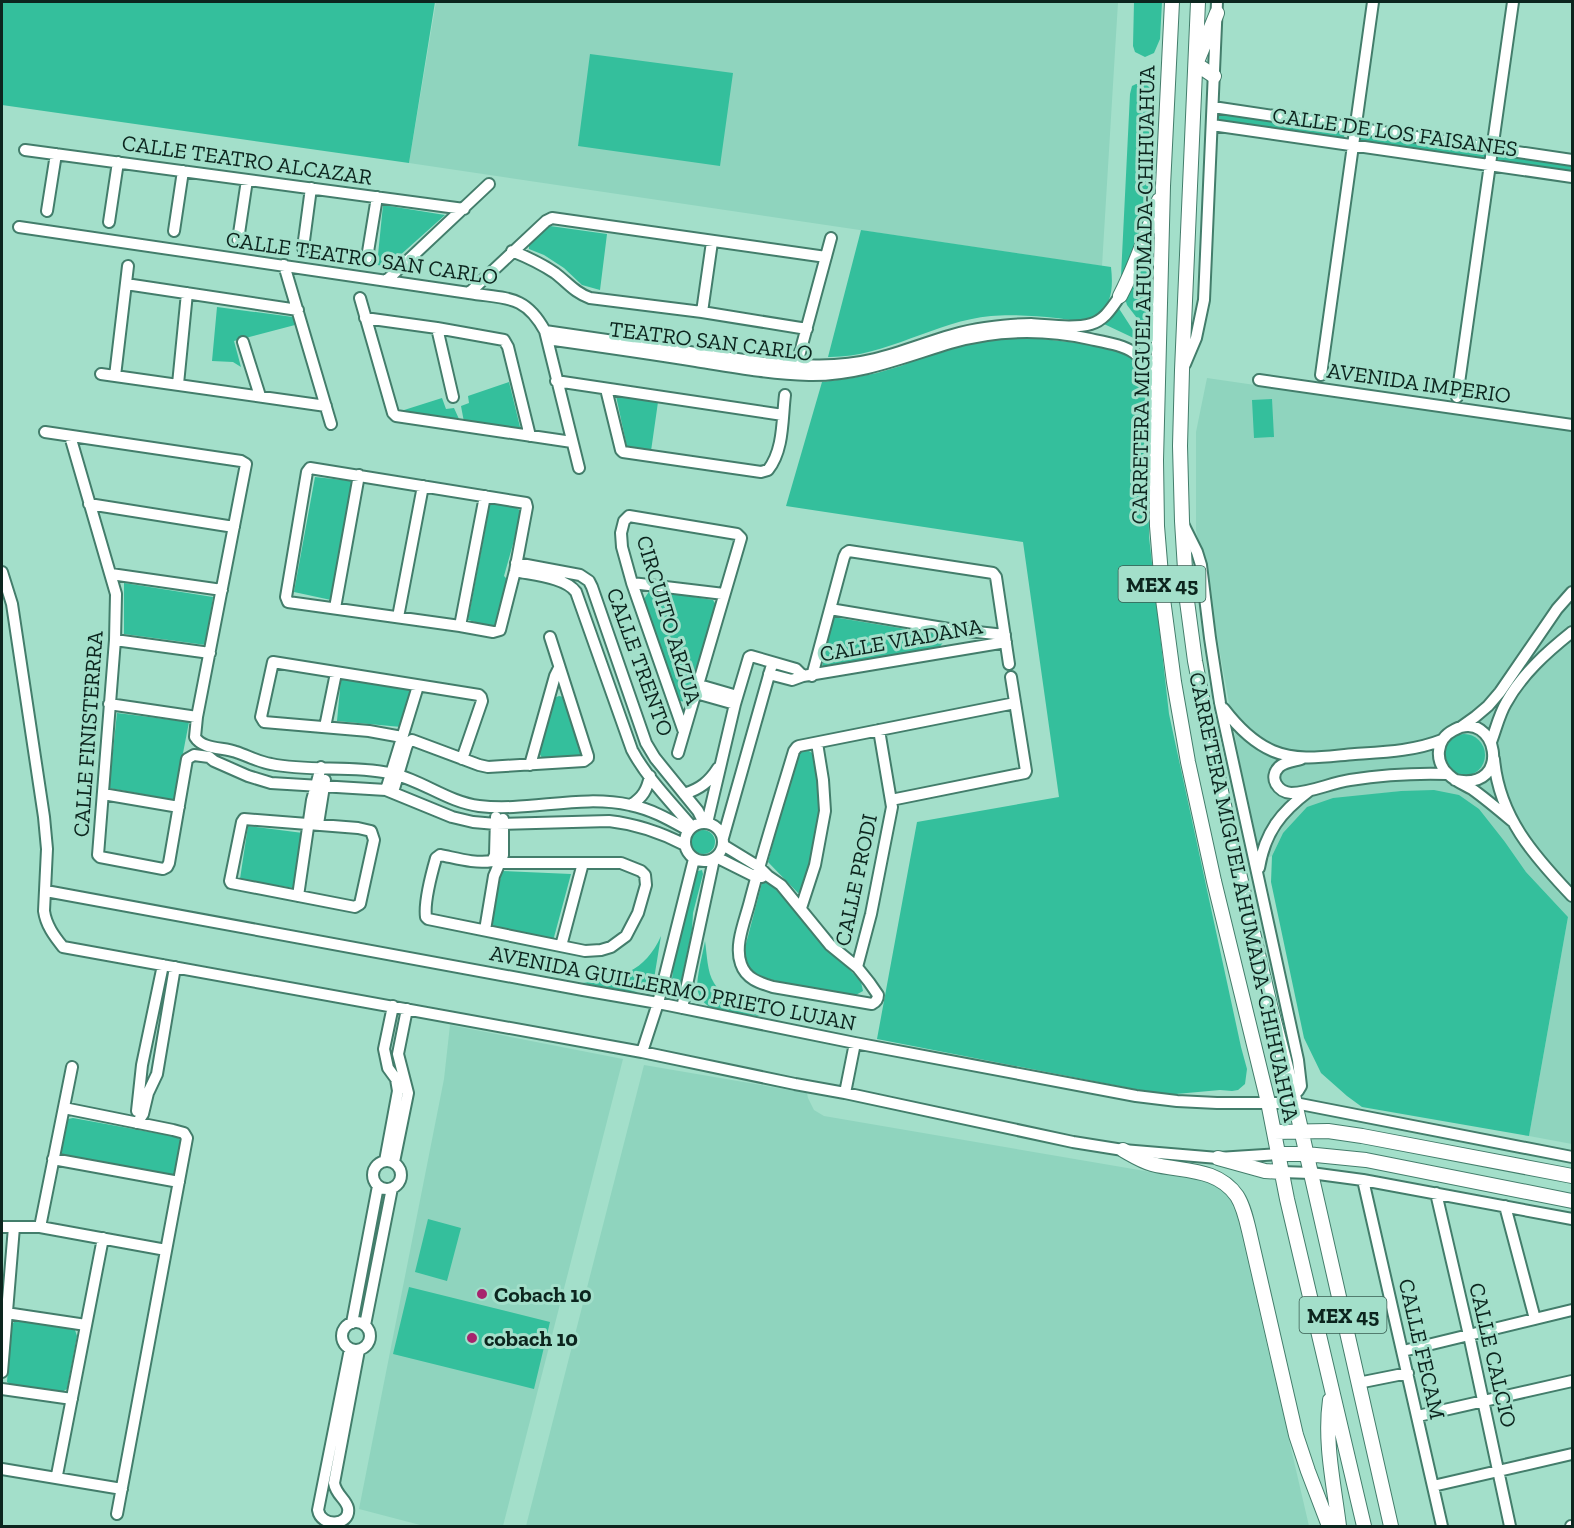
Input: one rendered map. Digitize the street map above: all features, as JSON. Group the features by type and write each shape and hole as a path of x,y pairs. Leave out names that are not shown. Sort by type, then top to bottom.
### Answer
{"main road":[{"name":"CARRETERA MIGUEL AHUMADA-CHIHUAHUA","path":"1172,2 1163,186 1155,460 1163,599 1188,762 1214,881 1268,1102 1278,1154"},
{"name":"MEX 45","path":"1198,2 1180,446 1187,601 1210,739 1264,982 1311,1173 1392,1527"},
{"path":"1214,76 1196,64 1217,7"},
{"path":"1120,296 1142,248 1163,186"},
{"path":"1274,1132 1328,1131 1362,1136 1572,1176"},
{"path":"1123,1150 1150,1164 1215,1177 1228,1185 1237,1196 1243,1207 1250,1235 1296,1435 1329,1527"},
{"path":"1278,1154 1306,1154 1366,1160 1572,1201"},
{"name":"MEX 45","path":"1278,1154 1364,1527"},
{"path":"1218,1158 1265,1171 1282,1172"},
{"path":"1331,1389 1327,1428 1339,1527"}],"street":[{"path":"1321,375 1374,2"},
{"path":"1457,397 1513,2"},
{"path":"1182,370 1196,338 1204,300 1217,7"},
{"name":"CALLE DE LOS FAISANES","path":"1213,107 1572,160"},
{"name":"CALLE DE LOS FAISANES","path":"1212,125 1572,177"},
{"name":"CALLE TEATRO ALCAZAR","path":"25,150 464,209"},
{"path":"47,211 56,154"},
{"path":"109,222 118,162"},
{"path":"174,231 183,171"},
{"path":"238,240 247,180"},
{"path":"387,280 489,184"},
{"path":"303,248 311,188"},
{"path":"367,258 377,197"},
{"path":"469,292 512,251 552,218 826,257"},
{"name":"CALLE TEATRO SAN CARLO","path":"19,227 469,292 511,300 526,306 537,318 546,335 579,468"},
{"path":"795,370 831,238"},
{"path":"702,312 712,242"},
{"path":"512,251 546,267 574,291 590,298 702,312 807,329"},
{"path":"115,376 128,266"},
{"path":"284,266 331,424"},
{"path":"126,284 298,310"},
{"path":"178,384 187,293"},
{"name":"TEATRO SAN CARLO","path":"795,370 874,359 978,329 1027,324 1081,326 1090,324 1106,315 1120,296"},
{"path":"360,298 393,413 396,416 572,442"},
{"path":"365,318 501,339 506,343 530,436"},
{"path":"438,328 453,397"},
{"name":"TEATRO SAN CARLO","path":"546,335 835,374 865,369 976,337 1049,333 1111,343 1130,350 1145,363 1157,398"},
{"path":"243,342 260,396"},
{"path":"101,374 326,406"},
{"name":"AVENIDA IMPERIO","path":"1259,380 1572,425"},
{"path":"556,381 783,415"},
{"path":"606,389 621,450 625,453 765,472 772,466 776,457 785,395"},
{"path":"45,432 243,461 246,467 198,717 195,736 199,742 219,746 280,766 394,774 463,802 479,806 601,802 631,805 690,829"},
{"name":"CALLE FINISTERRRA","path":"69,436 111,574 116,600 99,856 163,869 167,867 189,759 199,754 214,761"},
{"path":"312,468 423,486 524,502 527,505 500,630 493,632 291,603 286,600 308,470 312,468"},
{"path":"335,608 359,476"},
{"path":"398,617 423,486"},
{"path":"460,626 485,496"},
{"path":"89,504 234,527"},
{"name":"CIRCUITO ARZUA","path":"678,753 741,541 737,534 629,516 624,521 620,540 632,583 684,732"},
{"path":"1182,521 1201,565 1220,703 1300,1075 1300,1089 1293,1099"},
{"path":"807,676 846,553 849,551 993,573 996,577 1009,664"},
{"name":"CALLE TRENTO","path":"515,567 580,575 589,581 646,743 706,823"},
{"name":"CALLE TRENTO","path":"515,567 561,581 570,585 576,592 627,740 636,758 690,829"},
{"path":"2,572 12,604 45,817 47,849 45,918 52,933 63,947 642,1052 1073,1142 1123,1150 1218,1158 1278,1154"},
{"path":"111,574 222,590"},
{"path":"632,583 724,594"},
{"path":"1494,758 1484,776 1465,782 1451,777 1427,774 1351,780 1309,790 1286,792 1280,790 1274,778 1279,767 1307,758 1418,748 1442,740 1475,717 1494,699 1557,609 1572,592"},
{"path":"830,609 1005,639"},
{"path":"1491,742 1506,703 1517,686 1543,656 1572,632"},
{"path":"462,759 482,701 481,697 476,694 273,662 261,717 267,723 369,731 407,738 462,759 488,767 584,761 588,758 550,637"},
{"name":"CALLE VIADANA","path":"769,674 792,680 1005,639"},
{"path":"114,640 210,653"},
{"name":"CALLE VIADANA","path":"736,700 750,656 796,669 807,676"},
{"path":"682,1008 715,858 723,842 772,662"},
{"path":"530,765 559,668"},
{"path":"325,727 336,673"},
{"path":"891,800 1025,774 1011,677"},
{"path":"390,791 407,738 418,686"},
{"path":"697,689 736,700 706,823"},
{"path":"757,872 723,842 717,828 706,823 690,829 684,840 686,850 694,859 707,861 715,858 757,872 768,876 781,885 831,945 857,967 877,992 878,998 872,1004 760,983 744,971 739,957 757,872 794,751 796,747 1015,703"},
{"path":"1220,703 1242,730 1257,742 1272,751 1307,758"},
{"path":"109,704 198,717"},
{"path":"1461,727 1470,726 1486,734 1494,750 1498,789 1512,821 1533,851 1572,896"},
{"name":"CALLE PRODI","path":"857,967 871,914 891,814 891,800 879,730"},
{"path":"1442,740 1439,749 1442,767 1451,777 1482,796 1512,821"},
{"path":"801,908 815,865 825,811 823,780 816,743"},
{"path":"219,746 214,761 271,783 390,791 463,821 500,823 609,820 624,822 656,831 685,845"},
{"path":"684,794 707,783 722,763"},
{"path":"298,896 324,768"},
{"path":"631,805 639,800 646,791 650,776"},
{"path":"1258,874 1262,853 1277,820 1291,804 1309,790"},
{"path":"103,794 179,807"},
{"path":"485,930 494,876 503,855 500,807"},
{"path":"243,820 314,824 371,831 374,840 360,904 355,907 298,896 234,885 230,881 243,820"},
{"path":"500,823 492,861 437,856 426,917 431,920 594,951 611,947 626,936 638,913 646,885 645,875 641,870 621,863 500,863"},
{"path":"642,1052 658,1003 694,859"},
{"path":"561,946 583,863"},
{"name":"AVENIDA GUILLERMO PRIETO LUJAN","path":"46,891 658,1003 1136,1096 1207,1102 1268,1102 1293,1099 1572,1157"},
{"path":"137,1123 142,1065 163,965"},
{"path":"137,1123 143,1114 156,1074 175,967"},
{"path":"389,1161 398,1091 396,1079 388,1068 384,1049 393,1006"},
{"path":"389,1161 408,1093 398,1054 407,1009"},
{"path":"152,1016 166,1018"},
{"path":"845,1093 855,1043"},
{"path":"146,1049 160,1052"},
{"path":"40,1227 72,1067"},
{"path":"64,1108 184,1133 187,1138 117,1514"},
{"path":"53,1160 179,1182"},
{"path":"389,1161 402,1173 399,1182 387,1189 378,1186 373,1174 377,1165 389,1161"},
{"path":"1282,1172 1311,1173 1363,1180 1572,1219"},
{"name":"CALLE FECAM","path":"1363,1180 1442,1527"},
{"path":"352,1323 378,1186"},
{"path":"365,1325 392,1188"},
{"name":"CALLE CALCIO","path":"1436,1193 1500,1472 1510,1527"},
{"path":"1505,1206 1535,1319"},
{"path":"2,1227 40,1227 166,1250"},
{"path":"2,1372 14,1227"},
{"path":"57,1475 103,1238"},
{"path":"1403,1351 1572,1310"},
{"path":"6,1313 86,1325"},
{"path":"352,1323 365,1325 370,1333 369,1342 363,1348 355,1349 344,1342 342,1338 345,1329 352,1323"},
{"path":"355,1349 334,1484 338,1495 348,1508 344,1520 332,1525 322,1520 318,1510 355,1349"},
{"path":"1358,1383 1408,1372"},
{"path":"1418,1416 1572,1381"},
{"path":"2,1389 72,1399"},
{"path":"1433,1486 1572,1454"},
{"path":"2,1469 122,1489"}],"shaded area":[{"path":"436,2 1118,2 1102,266 409,163"},
{"path":"1207,378 1572,431 1572,1144 1529,1136 1568,917 1526,872 1505,842 1401,791 1368,795 1283,833 1272,856 1258,861 1196,530 1196,432"},
{"name":"Cobach 10","path":"450,1025 623,1059 503,1526 424,1526 359,1509 444,1079"},
{"path":"644,1065 807,1093 814,1110 824,1116 1210,1182 1222,1189 1237,1216 1309,1526 526,1526"}],"green space":[{"path":"2,2 435,2 409,163 2,105"},
{"path":"1134,2 1162,2 1160,39 1154,53 1145,57 1135,52 1133,46"},
{"path":"590,54 733,73 720,166 578,146"},
{"path":"1146,84 1155,99 1150,208 1126,275 1121,276 1130,94 1132,86"},
{"path":"1219,113 1345,131 1344,138 1218,120"},
{"path":"1361,134 1487,152 1486,158 1360,141"},
{"path":"1495,153 1572,164 1572,171 1494,160"},
{"path":"383,205 445,215 388,266 377,265"},
{"path":"550,226 607,234 600,290 582,285 564,268 544,255 529,249 529,244"},
{"path":"861,230 1111,267 1111,294 1102,312 1087,321 1007,315 991,316 970,319 870,352 828,357"},
{"path":"1150,237 1146,330 1127,305 1124,295"},
{"path":"217,307 293,317 295,325 234,341 241,367 233,362 212,361"},
{"path":"1118,307 1140,341 1104,324"},
{"path":"1034,338 1116,350 1131,357 1145,374 1148,396 1149,537 1169,714 1247,1069 1245,1084 1238,1090 1165,1095 877,1039 917,822 1059,797 1023,542 786,506 822,382 877,373 935,352 967,344 997,339"},
{"path":"509,382 521,431 464,422 461,406 469,403 468,396"},
{"path":"616,396 658,402 651,451 627,447"},
{"path":"442,398 446,409 454,408 459,419 401,411"},
{"path":"1272,399 1274,437 1254,438 1252,400"},
{"path":"315,477 352,481 331,600 294,592"},
{"path":"490,504 513,505 522,512 504,576 510,582 498,622 493,627 468,620"},
{"path":"124,583 213,597 206,645 124,634"},
{"path":"650,590 713,600 716,605 688,702 679,701 644,599"},
{"path":"833,617 942,635 944,641 939,648 822,667"},
{"path":"341,678 411,690 401,727 337,721"},
{"path":"564,697 583,752 579,757 543,759 538,752 554,698"},
{"path":"117,713 189,722 174,800 109,788"},
{"path":"1464,734 1479,740 1485,755 1479,770 1464,776 1449,770 1443,755 1449,740"},
{"path":"802,751 809,751 815,755 822,811 804,891 798,893 768,862 794,764"},
{"path":"1434,790 1459,795 1479,809 1526,872 1568,917 1529,1136 1362,1107 1321,1073 1304,1038 1271,882 1272,856 1283,833 1307,807 1333,798"},
{"path":"248,826 303,833 293,888 240,879"},
{"path":"703,830 711,834 715,842 711,850 703,854 695,850 691,842 695,834"},
{"path":"702,870 693,913 692,930 680,987 677,989 671,987 674,962 696,874"},
{"path":"502,871 571,874 553,941 490,926"},
{"path":"769,882 861,982 863,991 854,996 787,984 762,977 748,968 743,955 762,883"},
{"path":"661,936 654,979 643,990 632,992 582,983 608,979 629,972 647,958"},
{"path":"705,941 710,974 718,989 734,1004 760,1016 724,1013 708,1006 702,1000 698,992 698,982"},
{"path":"73,1118 177,1137 182,1141 175,1174 170,1176 60,1153 66,1124 68,1119"},
{"path":"428,1219 461,1228 447,1281 415,1272"},
{"name":"cobach 10","path":"409,1287 550,1322 534,1389 393,1354"},
{"path":"14,1322 75,1330 77,1336 67,1389 62,1392 12,1385 7,1382 11,1326"}],"place":[{"name":"Cobach 10","path":"482,1294"},
{"name":"cobach 10","path":"472,1338"}]}
